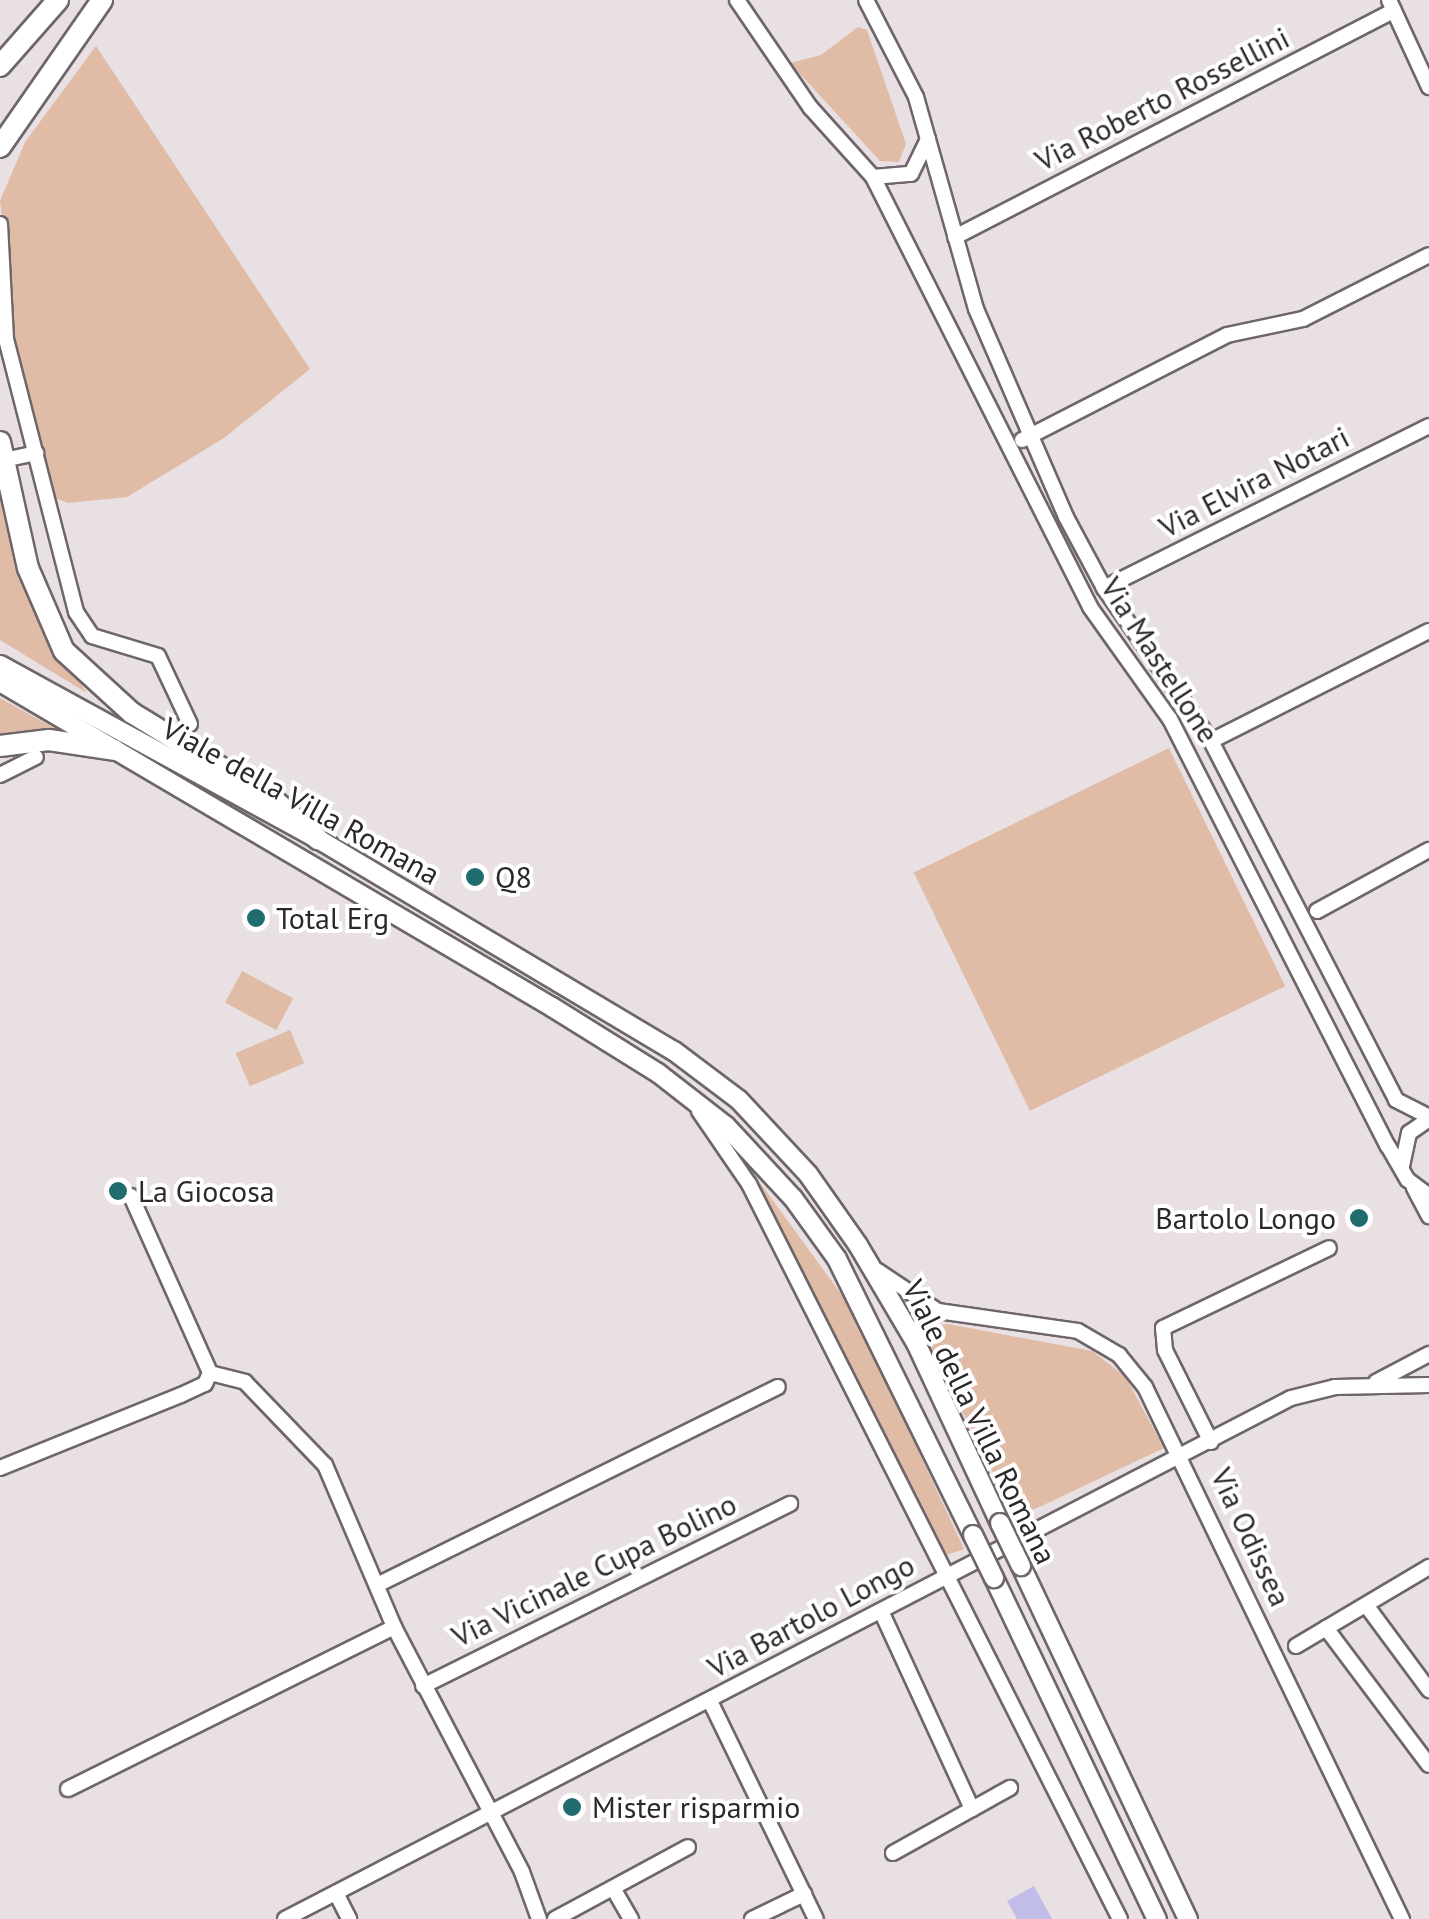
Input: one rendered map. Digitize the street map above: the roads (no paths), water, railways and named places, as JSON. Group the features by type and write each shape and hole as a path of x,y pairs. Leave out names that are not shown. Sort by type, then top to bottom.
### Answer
{"highway":[{"path":"0,66 58,0"},
{"path":"0,147 102,0"},
{"path":"0,133 57,63"},
{"path":"6,450 28,568 64,651 132,713 274,800 318,839"},
{"path":"0,746 49,740 114,750"}],"main road":[{"name":"Viale della Villa Romana","path":"0,665 318,839 713,1080 808,1174 867,1260 916,1343 1188,1919"},
{"name":"Viale della Villa Romana","path":"0,682 683,1090 761,1162 837,1259 1158,1919"}],"street":[{"name":"Via Mastellone","path":"737,0 810,107 873,176 1090,607 1170,719 1414,1187"},
{"name":"Via Mastellone","path":"866,0 891,39 929,136 976,309 1030,436 1104,588 1212,741 1396,1100 1429,1118"},
{"path":"1392,5 1429,87"},
{"name":"Via Roberto Rossellini","path":"955,237 1392,5"},
{"path":"873,176 911,174 929,136"},
{"path":"0,224 6,339 36,453 44,505 84,626 92,636 158,656 190,724"},
{"path":"1009,448 1227,335 1302,318 1429,255"},
{"name":"Via Elvira Notari","path":"1104,588 1429,426"},
{"path":"6,450 36,453"},
{"path":"1212,741 1429,631"},
{"path":"0,775 36,757"},
{"path":"1317,912 1429,850"},
{"name":"Viale della Villa Romana","path":"683,1090 749,1184 944,1578 1120,1919"},
{"path":"1404,1172 1403,1145 1429,1118"},
{"path":"1414,1187 1429,1196"},
{"path":"1414,1187 1429,1216"},
{"path":"131,1196 210,1374"},
{"path":"1211,1442 1165,1350 1164,1328 1329,1248"},
{"name":"Via Odissea","path":"867,1260 898,1290 938,1311 1097,1340 1145,1387 1183,1457 1402,1919"},
{"path":"916,1343 920,1325 938,1311"},
{"name":"Via Bartolo Longo","path":"1370,1384 1429,1354"},
{"path":"0,1468 181,1395 210,1374 246,1382 324,1465 394,1628 491,1812 539,1919"},
{"name":"Via Bartolo Longo","path":"285,1919 1291,1398 1370,1384 1429,1385"},
{"path":"376,1581 761,1386"},
{"path":"376,1581 778,1387"},
{"name":"Via Vicinale Cupa Bolino","path":"423,1686 790,1504"},
{"path":"1296,1646 1429,1568"},
{"path":"1366,1605 1429,1690"},
{"path":"882,1611 972,1809"},
{"path":"68,1789 394,1628"},
{"path":"1326,1628 1429,1765"},
{"path":"710,1700 816,1919"},
{"path":"893,1853 1010,1788"},
{"path":"555,1919 688,1847"},
{"path":"613,1888 631,1919"},
{"path":"336,1893 349,1919"},
{"path":"752,1919 804,1894"}],"water":[{"path":"1034,1886 1052,1919 1017,1919 1007,1901"}],"place":[{"name":"Q8","path":"475,877"},
{"name":"Total Erg","path":"256,918"},
{"name":"La Giocosa","path":"118,1191"},
{"name":"Bartolo Longo","path":"1359,1218"},
{"name":"Mister risparmio","path":"572,1807"}]}
